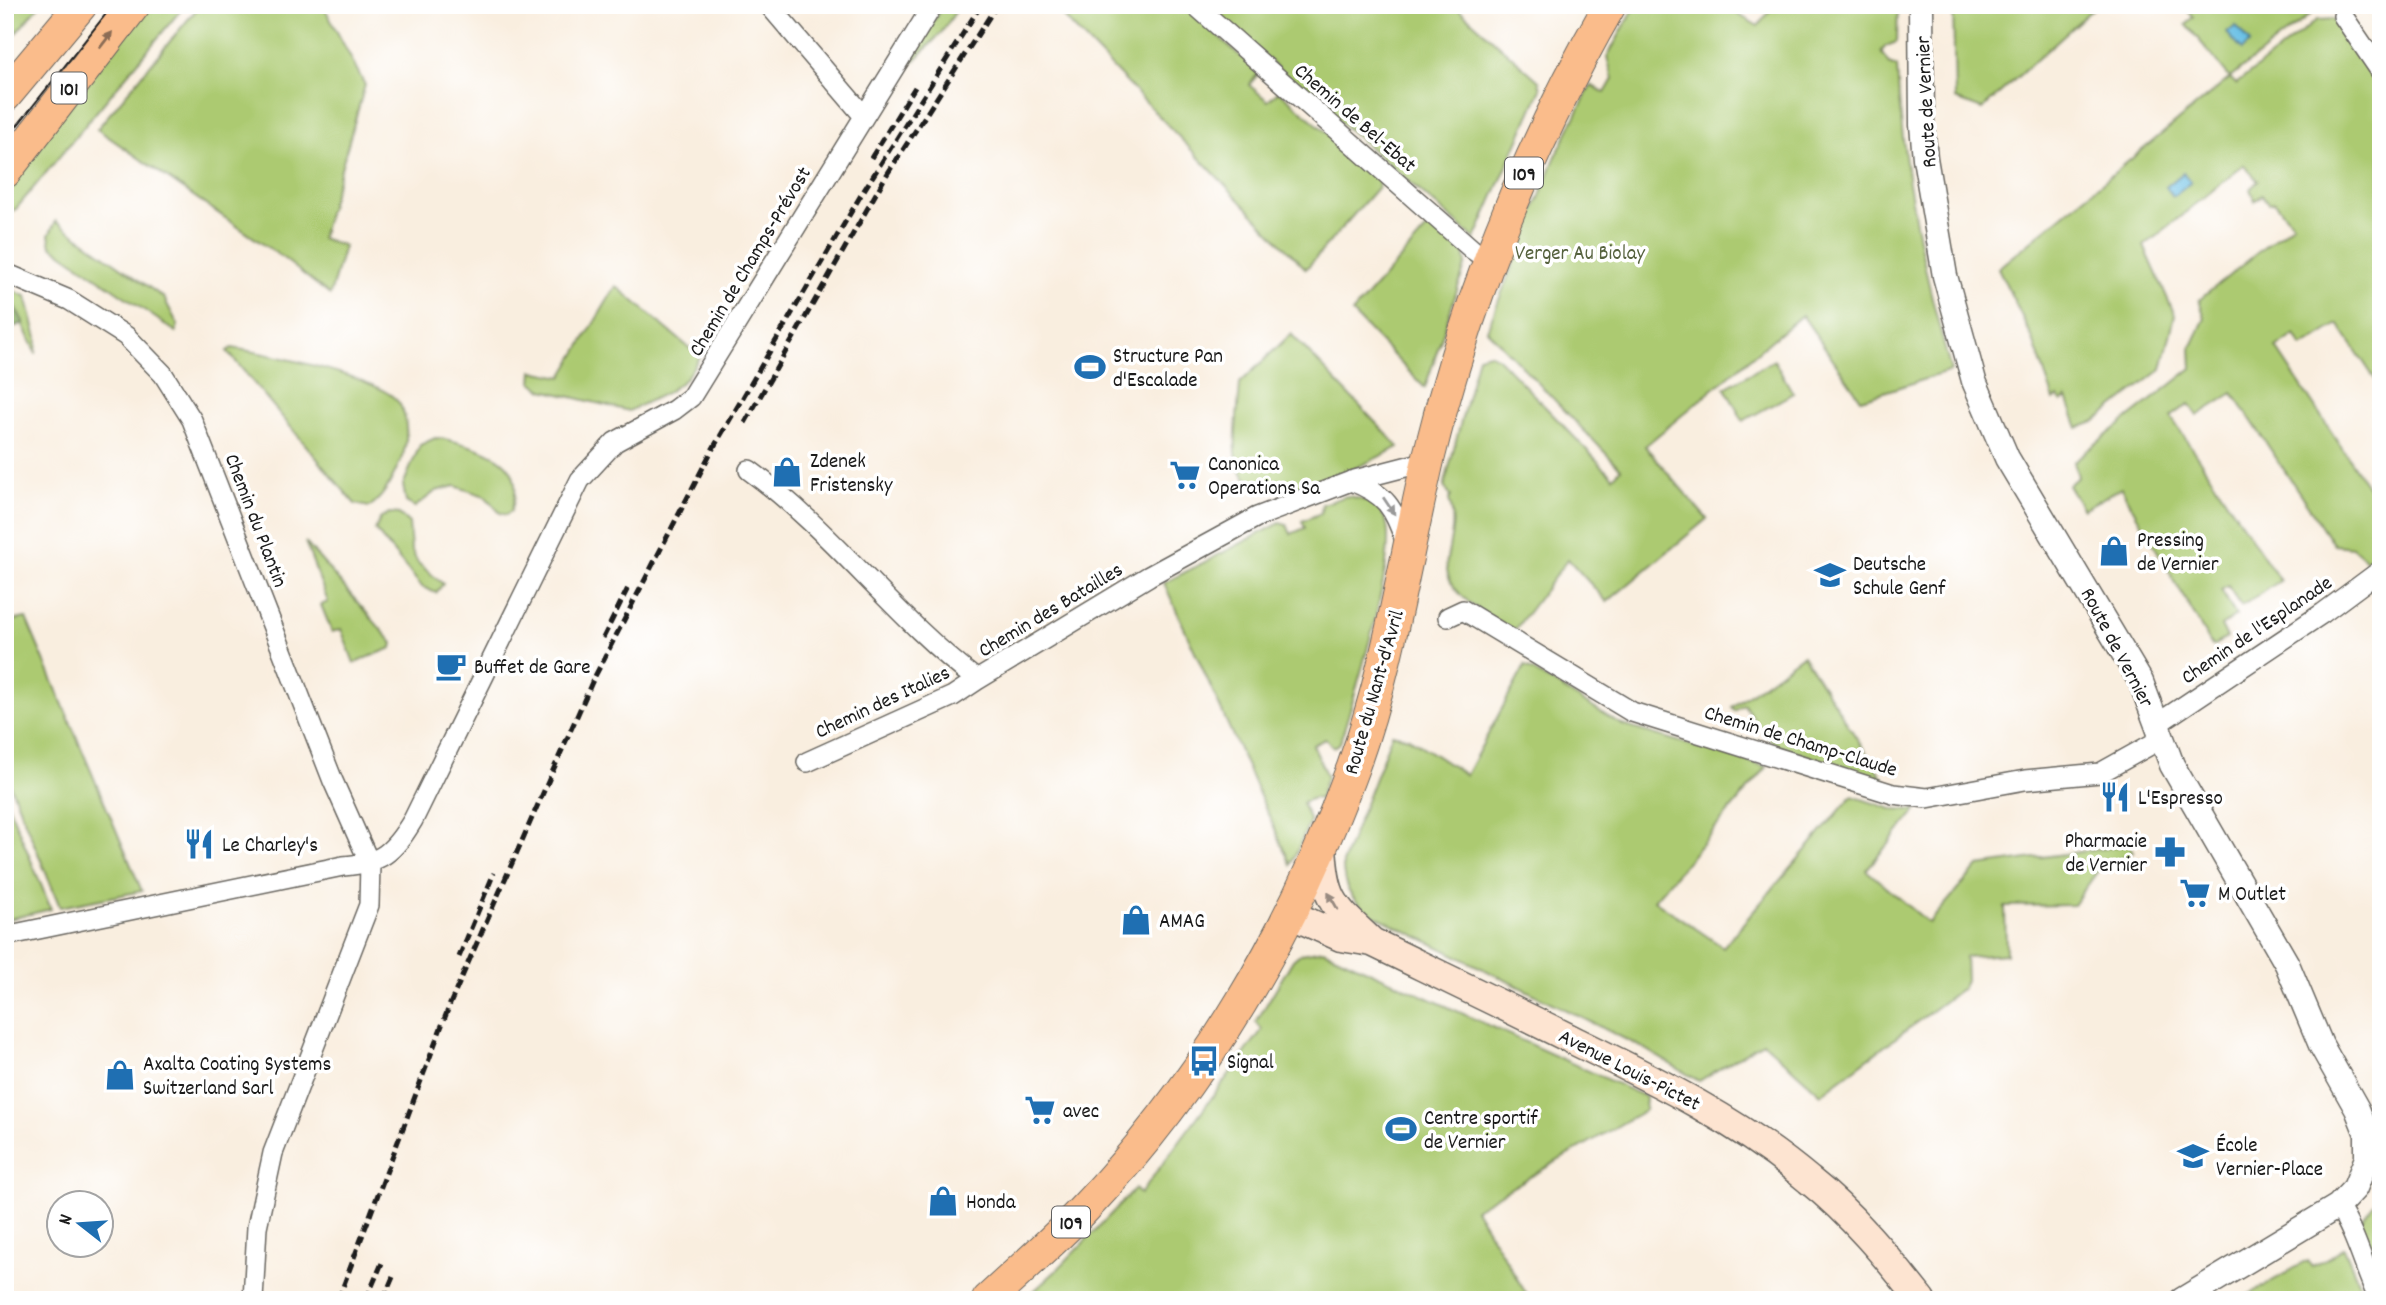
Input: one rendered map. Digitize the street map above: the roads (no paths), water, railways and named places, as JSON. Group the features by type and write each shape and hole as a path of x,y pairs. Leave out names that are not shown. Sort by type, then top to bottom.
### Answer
{"main road":[{"name":"101","path":"5,96 80,5"},
{"name":"101","path":"5,172 134,5"},
{"name":"Route du Nant-d'Avril","path":"988,1300 1083,1210 1147,1138 1234,1014 1290,914 1322,846 1371,713 1428,461 1462,337 1489,261 1539,138 1610,5"},
{"path":"1322,846 1324,880 1332,902 1372,942"},
{"name":"Avenue Louis-Pictet","path":"1290,914 1341,937 1372,942 1651,1078 1732,1123 1828,1197 1884,1253 1921,1300"}],"street":[{"path":"769,5 863,115"},
{"name":"Chemin de Champs-Prévost","path":"370,864 395,847 413,820 580,480 615,442 684,404 698,388 863,115 933,5"},
{"name":"Chemin de Bel-Ebat","path":"1195,5 1473,250 1489,261"},
{"name":"Route de Vernier","path":"1921,5 1922,125 1925,158 1945,276 1974,381 2007,458 2141,682 2172,765 2287,964 2321,1045 2357,1109 2374,1133 2355,1188 2338,1206 2182,1300"},
{"path":"2343,16 2381,72"},
{"name":"Chemin du Plantin","path":"5,273 69,300 126,336 163,374 179,397 209,458 333,781 370,864"},
{"name":"Chemin des Batailles","path":"749,470 787,498 945,656 977,680 1149,576 1257,517 1352,481 1428,461"},
{"path":"1352,481 1370,488 1386,500 1409,548"},
{"name":"Chemin de l'Esplanade","path":"2159,731 2381,570"},
{"name":"Chemin de Champ-Claude","path":"1448,617 1463,610 1632,712 1893,794 1927,798 2025,780 2100,773 2159,731"},
{"name":"Chemin des Italies","path":"807,762 953,696 977,680"},
{"path":"5,936 343,866 370,864 369,905 273,1153 257,1227 253,1300"},
{"path":"2338,1206 2357,1238 2362,1263 2379,1300"}],"water":[{"path":"2236,26 2250,43 2242,50 2227,33"},
{"path":"2183,173 2191,182 2173,196 2166,187"}],"tram line":[{"path":"5,141 113,5"}],"railway":[{"path":"338,1300 450,1004 592,682 711,452 861,195 981,5"},
{"path":"745,423 886,176 997,5"},
{"path":"871,158 915,87"},
{"path":"603,638 628,588"},
{"path":"459,957 494,873"},
{"path":"366,1300 382,1263"},
{"path":"383,1300 393,1277"}],"place":[{"name":"Structure Pan d'Escalade","path":"1090,367"},
{"name":"Zdenek Fristensky","path":"787,472"},
{"name":"Canonica Operations Sa","path":"1185,475"},
{"name":"Pressing de Vernier","path":"2114,551"},
{"name":"Deutsche Schule Genf","path":"1830,575"},
{"name":"Buffet de Gare","path":"451,666"},
{"name":"L'Espresso","path":"2115,797"},
{"name":"Le Charley's","path":"199,844"},
{"name":"Pharmacie de Vernier","path":"2170,852"},
{"name":"M Outlet","path":"2195,893"},
{"name":"AMAG","path":"1136,920"},
{"name":"Signal","path":"1204,1061"},
{"name":"Axalta Coating Systems Switzerland Sarl","path":"120,1075"},
{"name":"avec","path":"1040,1110"},
{"name":"Centre sportif de Vernier","path":"1401,1129"},
{"name":"École Vernier-Place","path":"2193,1156"},
{"name":"Honda","path":"943,1201"}],"park label":[{"name":"Verger Au Biolay","path":"1580,252"}]}
